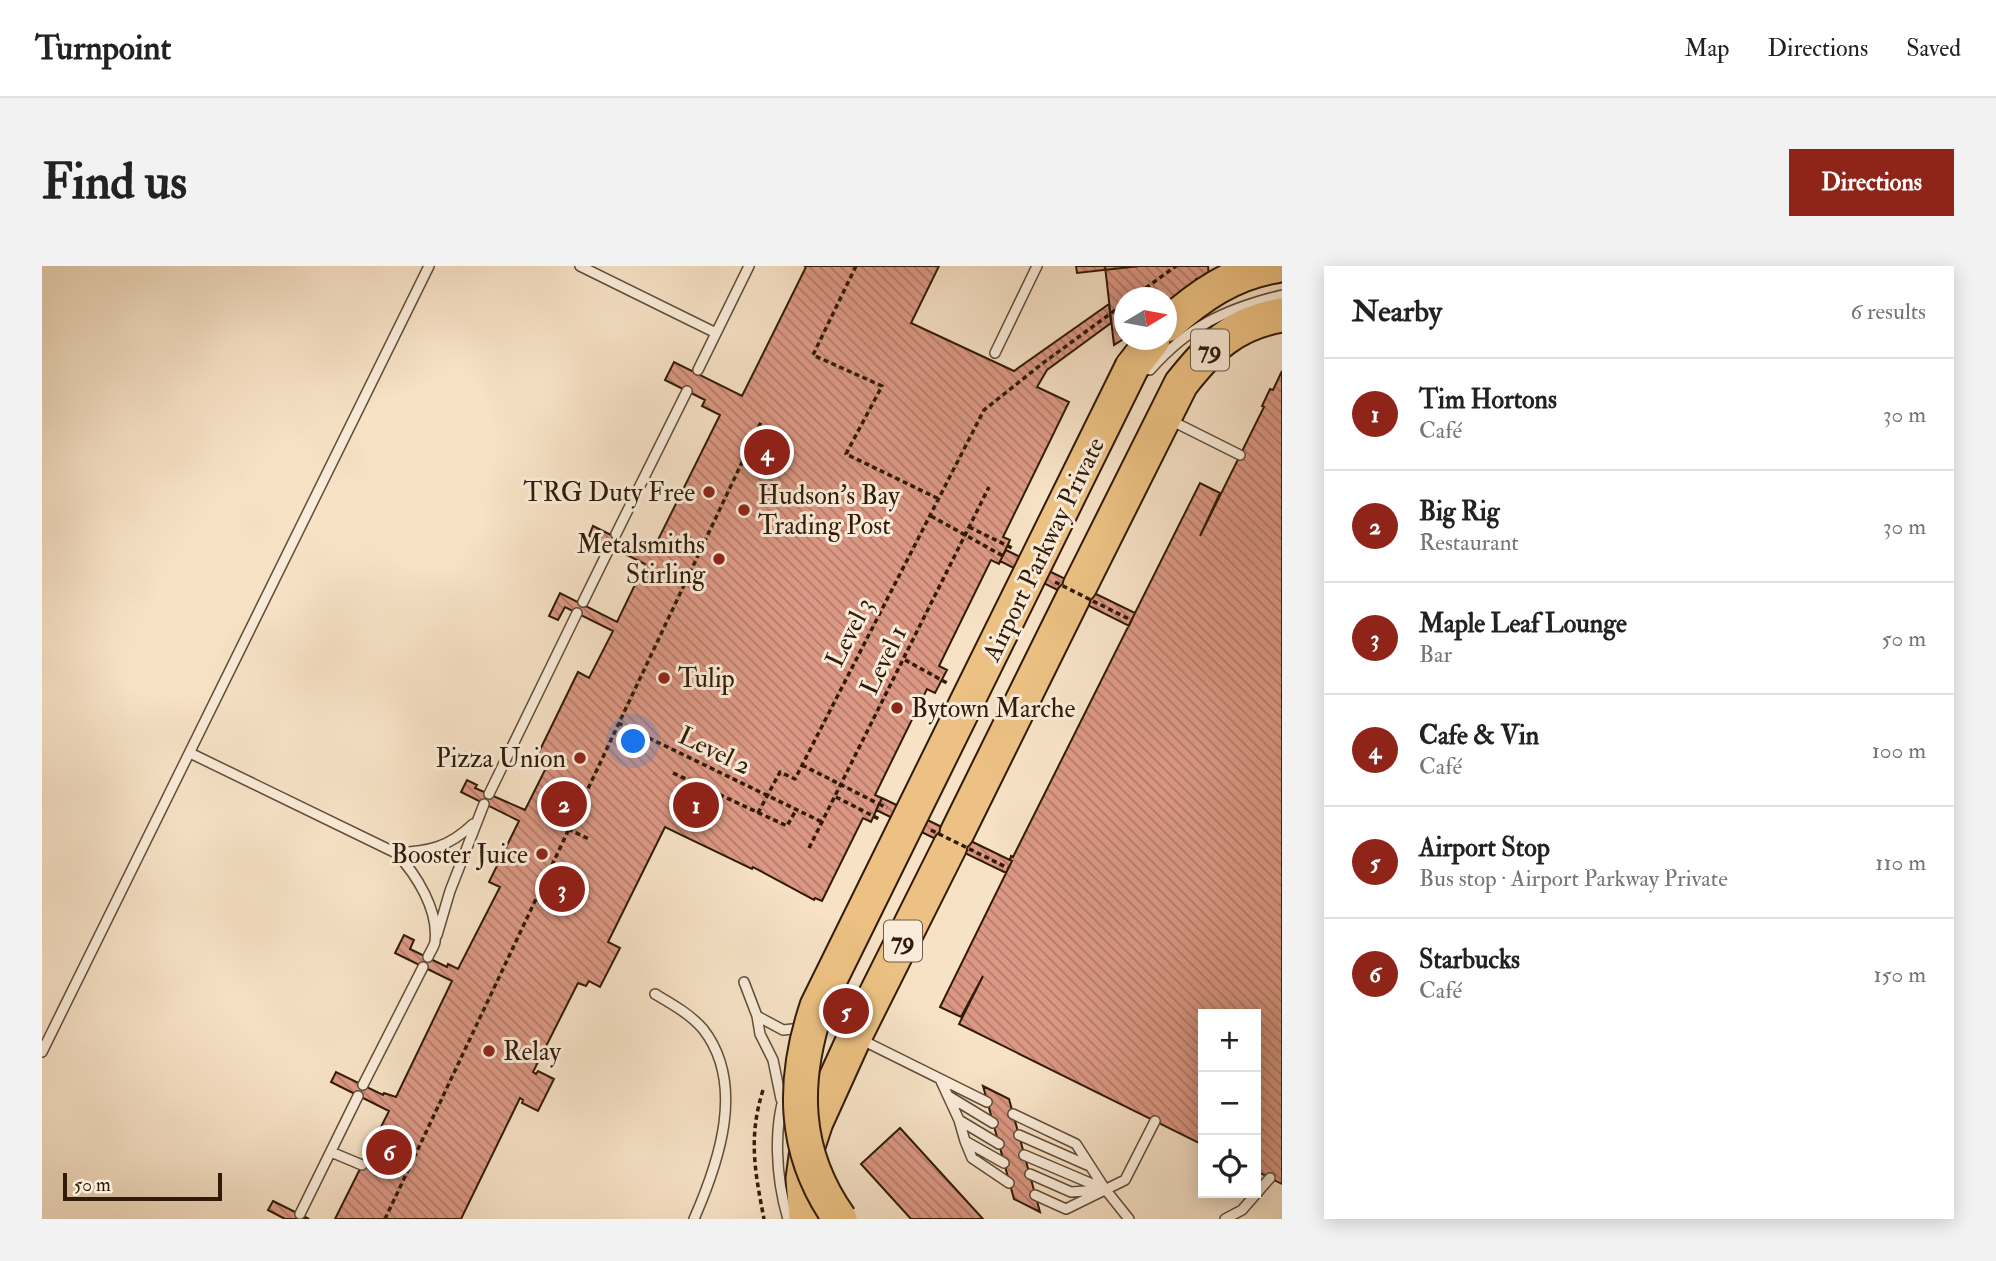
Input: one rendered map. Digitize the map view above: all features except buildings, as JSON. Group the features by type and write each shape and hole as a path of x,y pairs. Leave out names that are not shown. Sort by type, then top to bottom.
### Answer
{"highway":[{"name":"79","path":"1177,315 1213,289 1240,276 1276,266"},
{"name":"Airport Parkway Private","path":"806,1219 803,1179 807,1149 816,1122 944,836 1068,588 1181,384 1219,341 1244,326 1282,315"},
{"name":"Airport Parkway Private","path":"840,1219 826,1200 804,1141 801,1110 803,1053 817,1006 1132,367 1145,350"}],"lane":[{"path":"42,1052 429,266"},
{"path":"580,266 716,333"},
{"path":"698,370 749,266"},
{"path":"995,353 1037,266"},
{"path":"1144,376 1184,336 1200,326 1234,308 1282,295"},
{"path":"616,534 687,391"},
{"path":"782,1101 814,1027 1127,399"},
{"path":"1163,416 1240,455"},
{"path":"583,602 610,547"},
{"path":"489,794 577,613"},
{"path":"190,752 396,852 409,867 426,899 435,943"},
{"path":"428,957 484,804"},
{"path":"396,852 425,851 442,846 475,823"},
{"path":"363,1085 423,967"},
{"path":"744,982 757,1016 760,1034 773,1060 782,1101 779,1165 788,1219"},
{"path":"655,994 685,1012 701,1028 715,1046 723,1071 727,1098 723,1130 711,1175 694,1219"},
{"path":"757,1016 783,1030 814,1027"},
{"path":"855,1036 987,1102"},
{"path":"940,1079 950,1097 972,1158 1009,1183"},
{"path":"300,1214 358,1096"},
{"path":"950,1097 993,1124"},
{"path":"1013,1114 1076,1144 1105,1189 1129,1219"},
{"path":"958,1120 999,1144"},
{"path":"1035,1195 1066,1209 1125,1180 1155,1121"},
{"path":"1019,1135 1089,1166"},
{"path":"965,1141 1004,1163"},
{"path":"331,1152 362,1165"},
{"path":"1024,1155 1105,1189"},
{"path":"1030,1174 1071,1192 1105,1189"},
{"path":"1225,1219 1242,1210 1270,1178"}],"path":[{"path":"856,266 814,355 882,386 846,454 939,499"},
{"path":"1147,287 1176,266"},
{"name":"Level 3","path":"802,765 984,410 1114,310"},
{"path":"386,1219 761,422"},
{"name":"Level 1","path":"809,848 989,487"},
{"path":"930,516 1014,562"},
{"path":"1068,588 1131,620"},
{"name":"Level 2","path":"618,723 822,822"},
{"path":"758,813 780,772 795,779 802,765 891,810"},
{"path":"673,773 787,826 796,810"},
{"path":"675,811 690,781"},
{"path":"568,829 591,840"},
{"path":"944,836 1008,868"},
{"path":"764,1219 755,1172 754,1128 766,1079"}],"place":[{"name":"Cafe & Vin","path":"767,452"},
{"name":"TRG Duty Free","path":"709,492"},
{"name":"Hudson's Bay Trading Post","path":"744,510"},
{"name":"Metalsmiths Stirling","path":"719,559"},
{"name":"Tulip","path":"664,678"},
{"name":"Bytown Marche","path":"897,708"},
{"name":"Pizza Union","path":"580,758"},
{"name":"Big Rig","path":"564,804"},
{"name":"Tim Hortons","path":"696,805"},
{"name":"Booster Juice","path":"542,854"},
{"name":"Maple Leaf Lounge","path":"562,889"},
{"name":"Airport Stop","path":"846,1011"},
{"name":"Relay","path":"489,1051"},
{"name":"Starbucks","path":"389,1152"}]}
